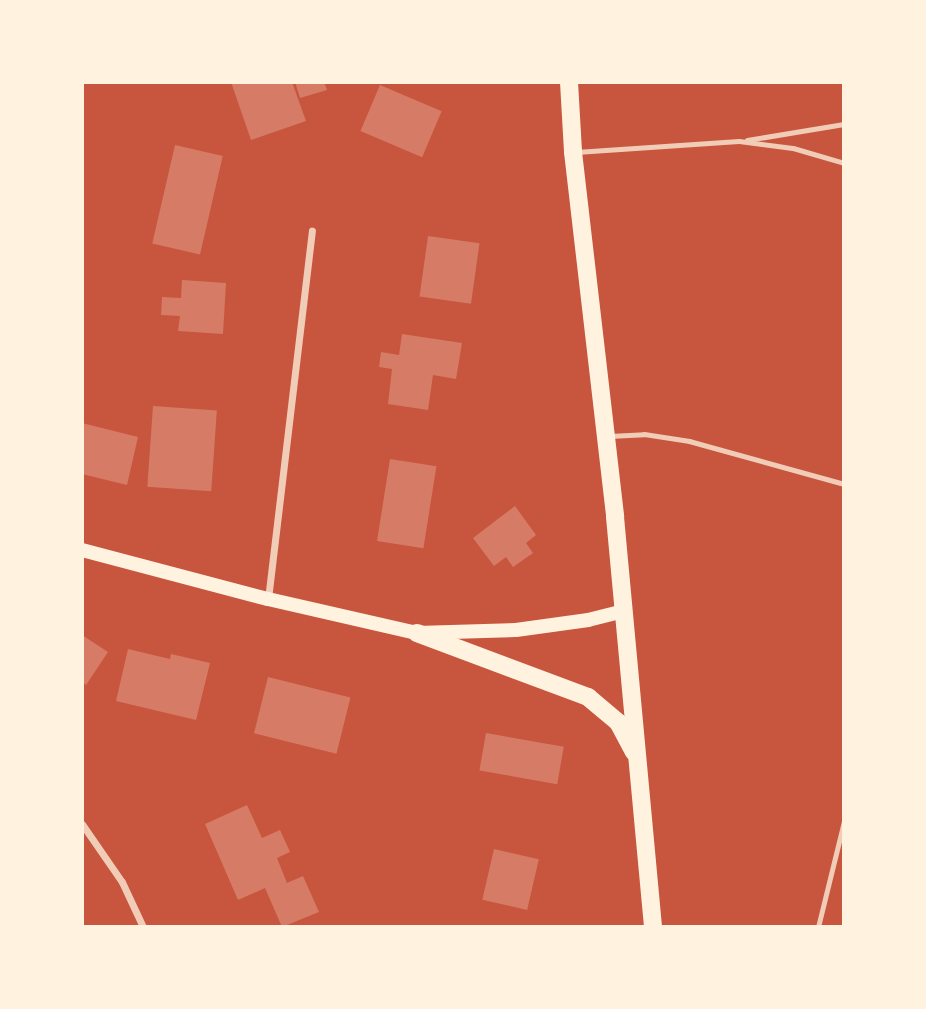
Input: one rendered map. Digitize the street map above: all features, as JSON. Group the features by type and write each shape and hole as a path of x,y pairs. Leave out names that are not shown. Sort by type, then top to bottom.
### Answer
{"main road":[{"path":"569,82 573,152 625,611 653,927"},
{"path":"82,550 268,599 417,633 588,697 618,722 639,760"},
{"path":"417,633 516,630 588,620 625,611"}],"street":[{"path":"268,599 312,231"},
{"path":"82,824 122,882 143,927"}],"lane":[{"path":"573,152 739,141 844,124"},
{"path":"739,141 793,148 844,163"},
{"path":"606,436 643,434 690,441 844,484"},
{"path":"818,927 844,821"}],"building":[{"path":"231,82 292,82 306,121 251,140"},
{"path":"295,82 324,82 327,90 300,98"},
{"path":"380,85 442,111 422,157 360,131"},
{"path":"175,145 223,156 200,254 152,243"},
{"path":"428,236 479,243 471,304 420,296"},
{"path":"182,280 226,283 223,334 178,331 180,316 161,315 162,297 181,298"},
{"path":"402,334 462,343 456,379 433,375 428,410 388,404 392,369 379,367 381,352 399,355"},
{"path":"153,406 217,410 211,491 147,487"},
{"path":"82,423 138,437 127,485 82,474"},
{"path":"390,459 436,466 423,548 377,541"},
{"path":"515,506 536,535 526,543 533,553 513,567 506,557 494,566 473,538"},
{"path":"82,635 108,652 86,685 82,682"},
{"path":"128,649 170,659 171,654 210,663 196,720 116,701"},
{"path":"268,677 350,698 336,754 254,733"},
{"path":"486,733 564,747 557,784 479,770"},
{"path":"247,805 262,838 280,830 290,852 277,858 287,883 303,876 319,912 282,927 265,888 238,900 205,824"},
{"path":"494,849 539,859 527,910 482,900"}]}
